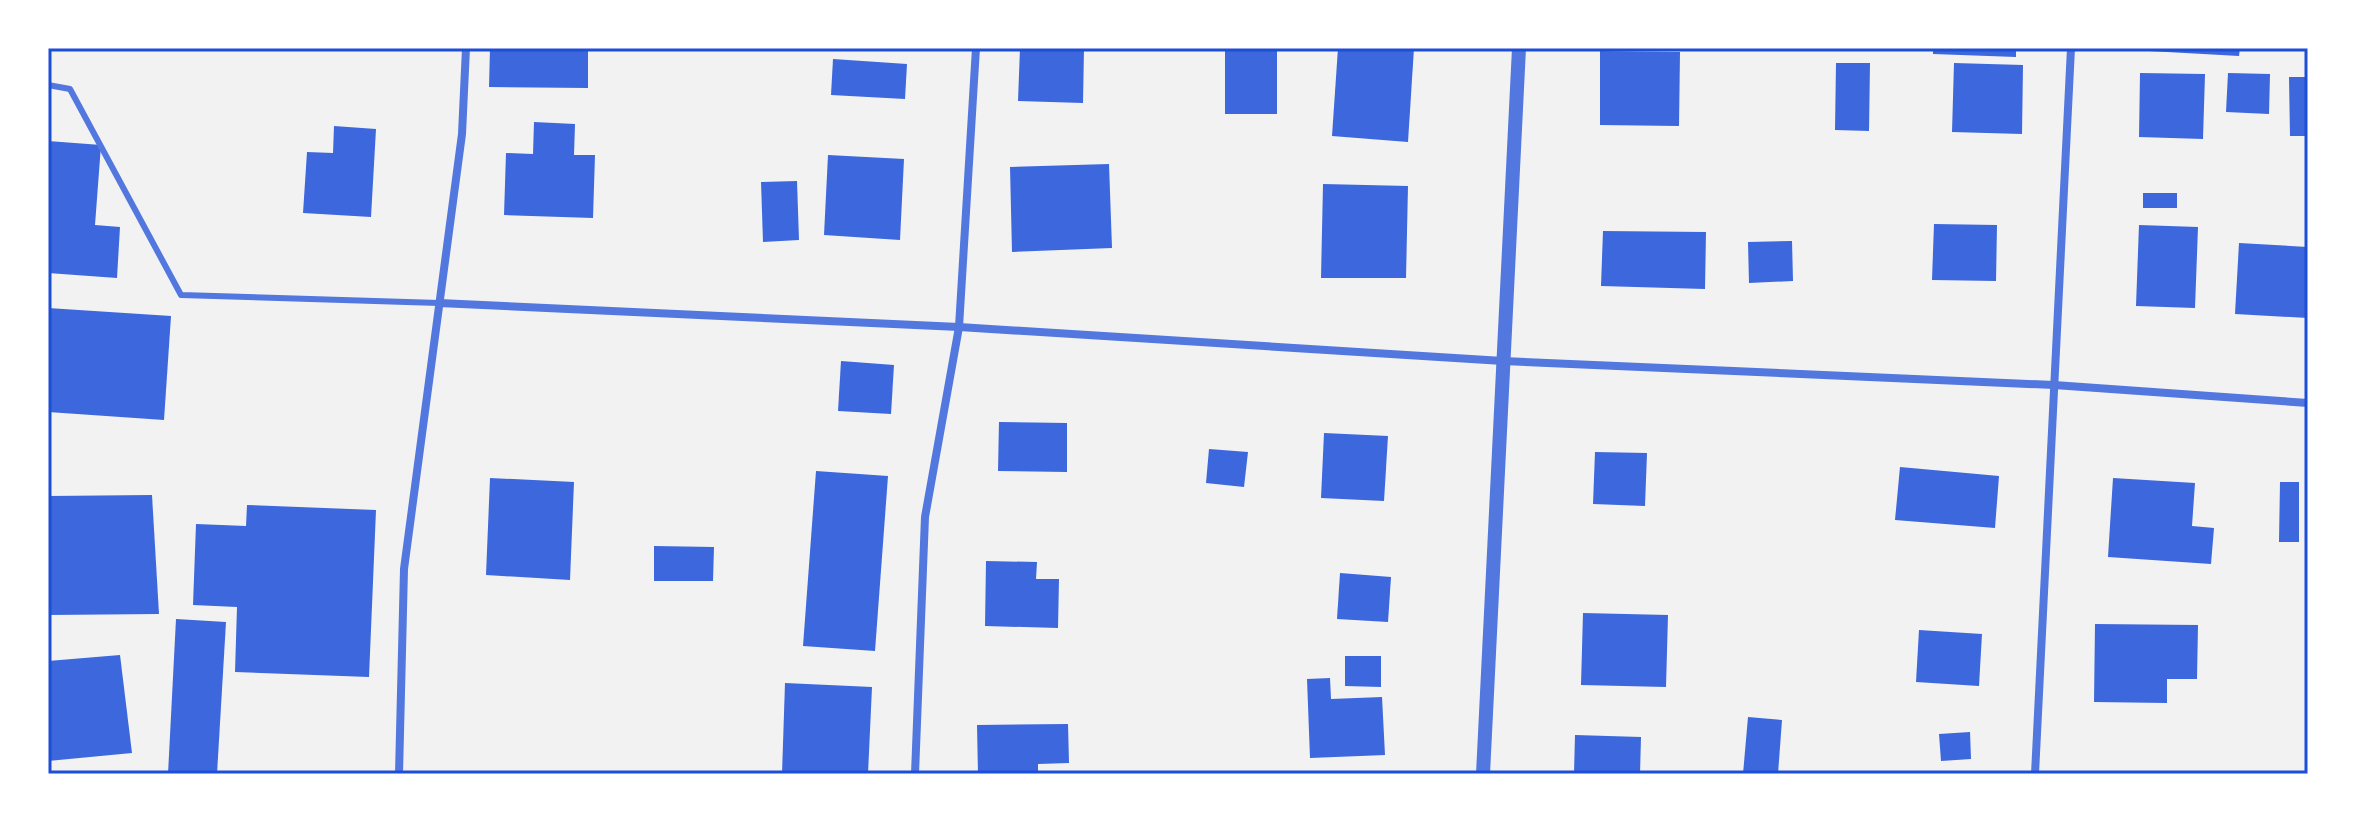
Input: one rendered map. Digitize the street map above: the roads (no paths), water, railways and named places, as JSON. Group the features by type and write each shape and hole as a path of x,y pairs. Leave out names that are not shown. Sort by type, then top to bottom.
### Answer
{"street":[{"path":"399,774 404,569 462,134 466,48"},
{"path":"915,774 925,517 959,327 976,48"},
{"path":"1483,774 1519,48"},
{"path":"2035,774 2071,48"},
{"path":"439,303 959,327 1503,361 2054,385 2308,403"}],"lane":[{"path":"48,85 70,89 181,295 439,303"}]}
